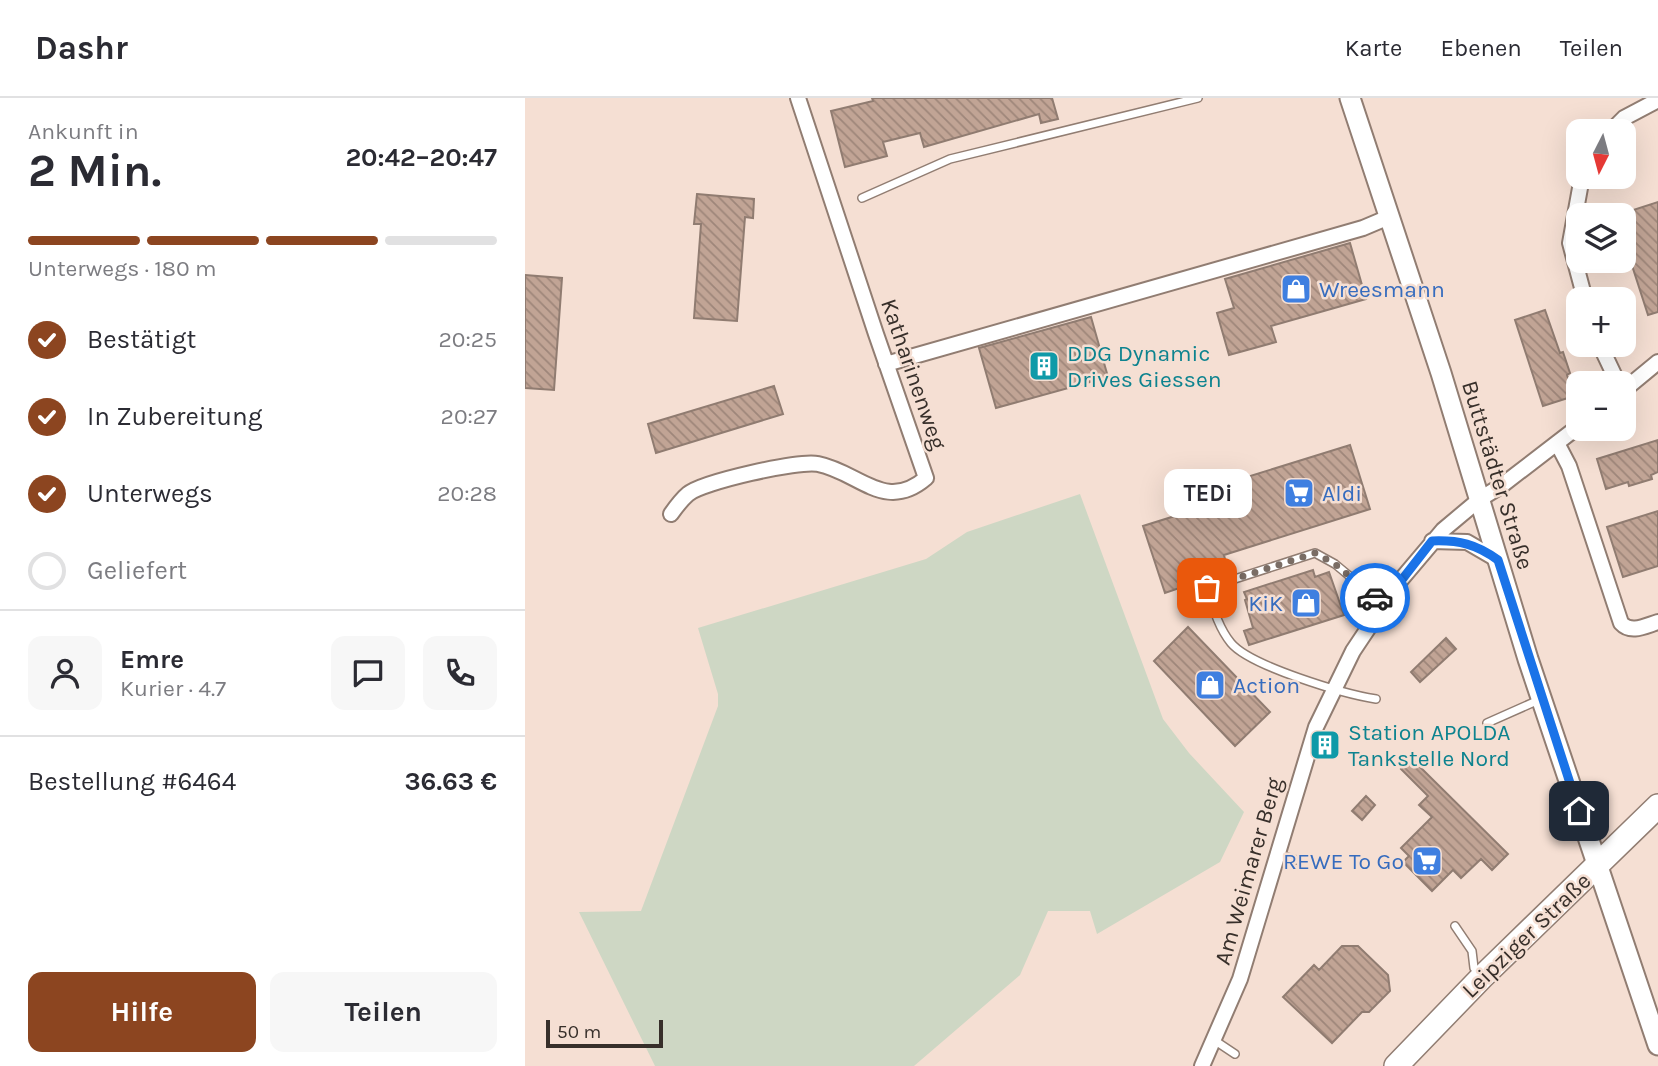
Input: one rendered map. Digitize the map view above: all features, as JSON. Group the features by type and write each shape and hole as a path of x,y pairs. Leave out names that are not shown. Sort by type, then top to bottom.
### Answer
{"main road":[{"name":"Leipziger Straße","path":"1396,1066 1482,977 1656,810"}],"street":[{"name":"Katharinenweg","path":"671,514 690,492 760,471 800,463 819,464 884,492 901,493 914,488 926,478 798,98"},
{"name":"Buttstädter Straße","path":"1350,98 1445,384 1542,699 1658,1045"},
{"path":"1622,119 1658,100"},
{"path":"1579,189 1570,243 1582,287"},
{"path":"886,363 1363,228 1389,217"},
{"path":"1636,380 1658,362"},
{"name":"Am Weimarer Berg","path":"1202,1066 1240,979 1316,727 1353,651 1383,604 1432,541 1480,499 1566,436"},
{"path":"1557,443 1569,466 1621,622 1626,628 1634,629 1658,622"},
{"path":"1432,541 1467,542 1498,560"}],"lane":[{"path":"862,198 950,159 1198,98"},
{"path":"1376,699 1354,695 1256,661 1233,646 1221,631 1207,588 1315,553 1335,564 1383,604"},
{"path":"1487,723 1542,699"},
{"path":"1278,854 1296,860"},
{"path":"1455,926 1472,951 1474,968 1482,977"},
{"path":"1215,1040 1235,1054"}],"green space":[{"path":"1080,494 1163,719 1189,753 1244,812 1220,862 1097,934 1090,911 1048,911 1020,975 914,1066 655,1066 579,912 641,911 718,706 718,694 698,628 926,559 967,532"}],"building":[{"path":"872,98 1052,98 1058,119 1041,123 1039,114 924,147 920,133 883,142 887,156 845,167 831,111 873,101"},
{"path":"697,194 754,199 753,218 745,217 737,321 694,318 701,224 694,224"},
{"path":"1658,202 1658,312 1648,315 1634,273 1636,209"},
{"name":"Wreesmann","path":"1350,243 1366,299 1271,326 1276,342 1229,355 1217,313 1234,308 1225,279"},
{"path":"525,275 562,278 554,390 525,388"},
{"path":"1545,310 1569,371 1566,371 1566,399 1543,406 1515,320"},
{"name":"DDG Dynamic Drives Giessen","path":"1091,317 1108,377 996,408 979,348"},
{"path":"774,386 783,414 656,453 648,424"},
{"path":"1658,440 1658,472 1651,475 1652,479 1629,486 1628,482 1606,489 1597,459"},
{"path":"1350,445 1370,509 1224,555 1225,559 1206,564 1197,586 1186,589 1185,586 1165,593 1143,526 1178,515 1173,500"},
{"path":"1658,511 1658,566 1623,577 1607,527"},
{"path":"1313,570 1315,577 1329,572 1344,615 1249,645 1244,631 1253,628 1244,592"},
{"name":"Action","path":"1188,627 1270,712 1235,746 1154,661"},
{"path":"1446,638 1456,649 1420,682 1411,672"},
{"path":"1412,759 1508,854 1492,870 1481,859 1461,878 1453,870 1432,891 1403,862 1409,856 1401,848 1432,817 1419,805 1428,796 1401,769"},
{"path":"1366,796 1375,805 1362,820 1352,811"},
{"path":"1342,946 1358,946 1388,975 1390,991 1369,1012 1362,1012 1332,1043 1283,997 1314,965 1319,970"}],"way so far":[{"path":"1207,588 1315,553 1335,564 1375,598"}],"place":[{"name":"Wreesmann","path":"1296,289"},
{"name":"DDG Dynamic Drives Giessen","path":"1044,366"},
{"name":"Aldi","path":"1299,493"},
{"name":"TEDi","path":"1207,588"},
{"name":"KiK","path":"1306,603"},
{"name":"Action","path":"1210,685"},
{"name":"Station APOLDA Tankstelle Nord","path":"1325,745"},
{"name":"REWE To Go","path":"1427,861"}],"route":[{"path":"1375,598 1383,604 1432,541 1467,542 1498,560 1579,811"}]}
